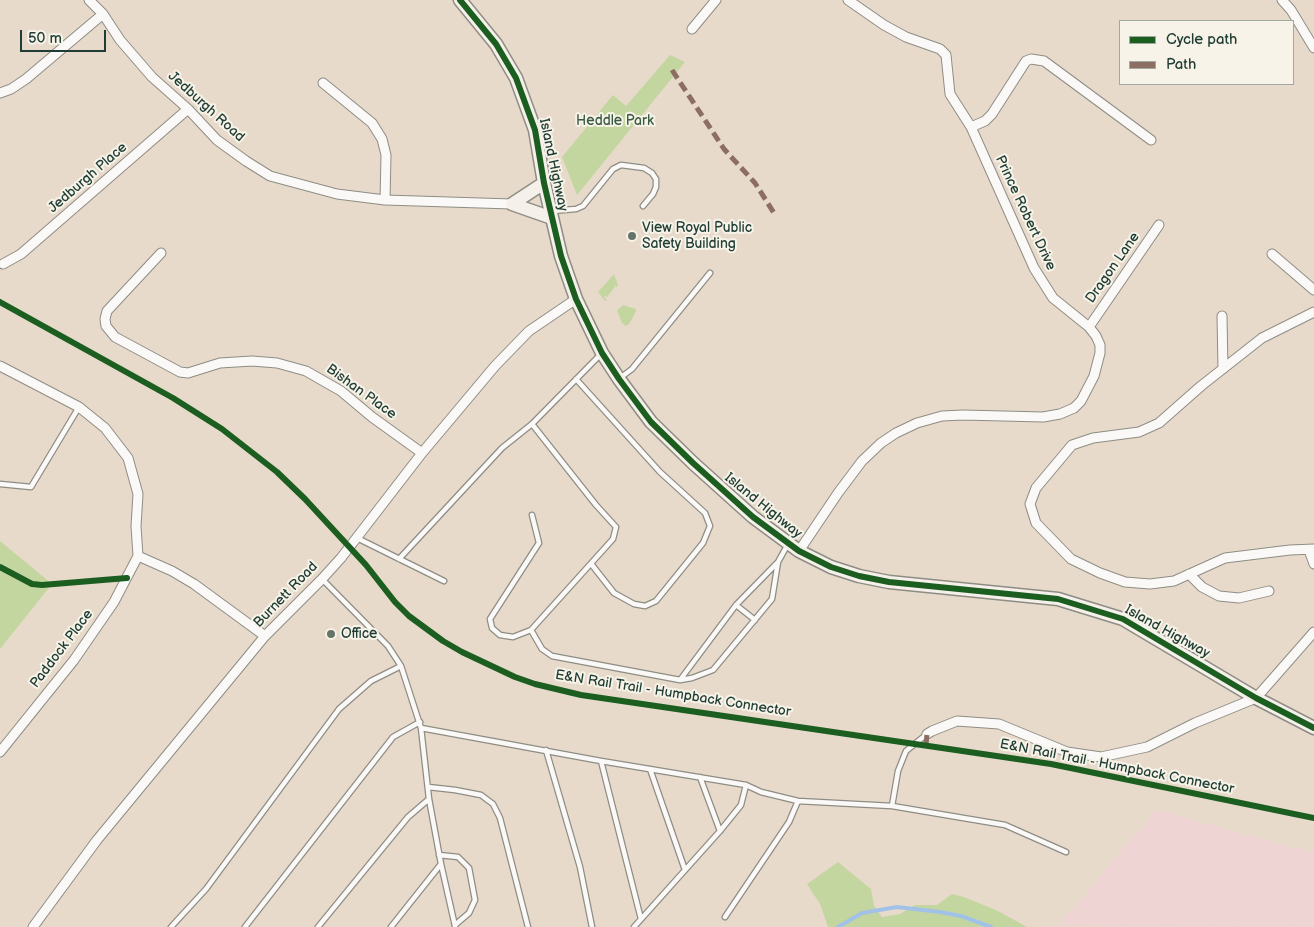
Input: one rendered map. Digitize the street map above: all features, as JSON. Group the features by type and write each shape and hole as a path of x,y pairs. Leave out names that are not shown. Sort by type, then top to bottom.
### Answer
{"main road":[{"name":"Island Highway","path":"460,0 496,44 516,78 535,130 544,183 561,256 576,299 602,353 651,422 753,517 799,551 831,567 874,579 936,588 1058,599 1123,619 1256,698 1314,728"},
{"path":"512,204 544,183"},
{"path":"512,204 551,214"}],"street":[{"name":"Jedburgh Road","path":"90,0 103,14 120,40 152,77 188,109 217,140 270,176 337,194 386,200 512,204"},
{"path":"692,29 716,0"},
{"name":"Prince Robert Drive","path":"799,551 862,461 881,443 896,433 917,423 942,416 1043,417 1060,414 1074,408 1081,401 1087,392 1099,361 1100,345 1088,327 1053,298 1034,268 971,127 950,94 946,55 940,48 906,37 884,25 848,0"},
{"path":"1282,0 1291,10 1314,48"},
{"path":"0,93 11,89 26,79 103,14"},
{"path":"971,127 985,121 992,114 1026,61 1031,59 1044,61 1151,140"},
{"path":"322,83 372,123 382,139 386,155 386,200"},
{"name":"Jedburgh Place","path":"3,264 21,254 188,109"},
{"name":"Dragon Lane","path":"1088,327 1159,225"},
{"name":"Bishan Place","path":"161,253 111,304 107,311 106,326 114,337 180,372 188,373 220,363 252,361 277,363 306,371 341,391 372,417 422,453"},
{"path":"1272,254 1314,290"},
{"name":"Burnett Road","path":"33,927 97,840 264,636 322,579 357,538 422,453 495,366 529,331 576,299"},
{"path":"1314,312 1262,338 1159,423 1138,432 1093,438 1072,445 1036,488 1030,504 1036,523 1071,559 1100,573 1126,582 1150,584 1174,581 1225,558 1290,550 1311,549 1314,564"},
{"path":"1222,316 1223,369"},
{"path":"0,366 79,407 105,428 128,458 138,494 136,526 138,556 172,571 194,584 264,636"},
{"name":"Paddock Place","path":"0,752 79,653 114,602 138,556"},
{"path":"1189,574 1202,587 1219,596 1239,598 1268,591"},
{"path":"927,734 957,720 999,724 1067,752 1101,757 1147,747 1195,723 1256,698 1314,632"}],"lane":[{"path":"551,214 583,206 613,169 621,165 644,168 652,173 656,179 656,187 653,194 644,206"},
{"path":"619,379 632,369 710,273"},
{"path":"399,559 502,448 532,424 602,353"},
{"path":"576,379 660,472 705,513 710,526 703,543 656,601 645,606 634,604 614,593 592,564"},
{"path":"0,484 31,488 79,407"},
{"path":"532,424 596,505 616,527 613,539 530,630 513,636 500,635 492,628 490,619 539,543 532,515"},
{"path":"357,538 444,581"},
{"path":"680,680 736,605 778,562 788,544"},
{"path":"530,630 542,649 552,656 680,680 692,678 713,670 772,599 778,562"},
{"path":"322,579 388,646 401,666 422,728 429,800 441,864 455,926 470,913 475,900 469,868 458,857 440,855"},
{"path":"736,605 755,620"},
{"path":"171,927 206,889 339,709 371,680 401,666"},
{"path":"245,927 393,737 420,722"},
{"path":"422,728 601,761 700,776 746,785 761,792 798,801 892,806 1005,825 1066,852"},
{"path":"892,806 898,771 906,751 927,734"},
{"path":"546,750 580,867 592,927"},
{"path":"601,761 641,919"},
{"path":"650,769 685,870"},
{"path":"700,776 720,831"},
{"path":"634,927 741,805 746,785"},
{"path":"428,787 481,795 493,804 500,818 528,927"},
{"path":"318,927 408,817 429,800"},
{"path":"725,917 790,822 798,801"},
{"path":"391,927 441,864"}],"shaded area":[{"path":"1156,810 1314,853 1314,927 1058,926"}],"green space":[{"name":"Heddle Park","path":"670,55 685,62 577,195 562,157 613,95 626,106"},
{"path":"614,274 618,285 617,287 614,285 615,287 607,297 604,297 607,300 605,301 598,292"},
{"path":"623,305 636,309 630,323 626,326 622,323 617,310"},
{"path":"0,541 52,584 0,649"},
{"path":"838,862 871,889 874,906 882,917 900,914 915,905 937,905 952,894 998,911 1027,927 828,927 820,904 807,884"}],"waterway":[{"path":"838,927 862,913 897,907 961,916 991,927"}],"marked path":[{"path":"672,70 724,149 755,183 774,213"},
{"path":"926,745 927,734"}],"cycle path":[{"path":"460,0 496,44 516,78 535,130 544,183 561,256 576,299 602,353 651,422 753,517 799,551 831,567 859,576 889,582 1058,599 1123,619 1256,698 1314,728"},
{"name":"E&N Rail Trail - Humpback Connector","path":"0,302 173,398 222,429 277,472 305,499 366,565 395,602 409,616 443,641 462,652 515,677 581,695 1051,764 1314,818"},
{"path":"0,567 32,584 42,585 127,578"}],"place":[{"name":"View Royal Public Safety Building","path":"632,236"},
{"name":"Office","path":"331,634"}]}
